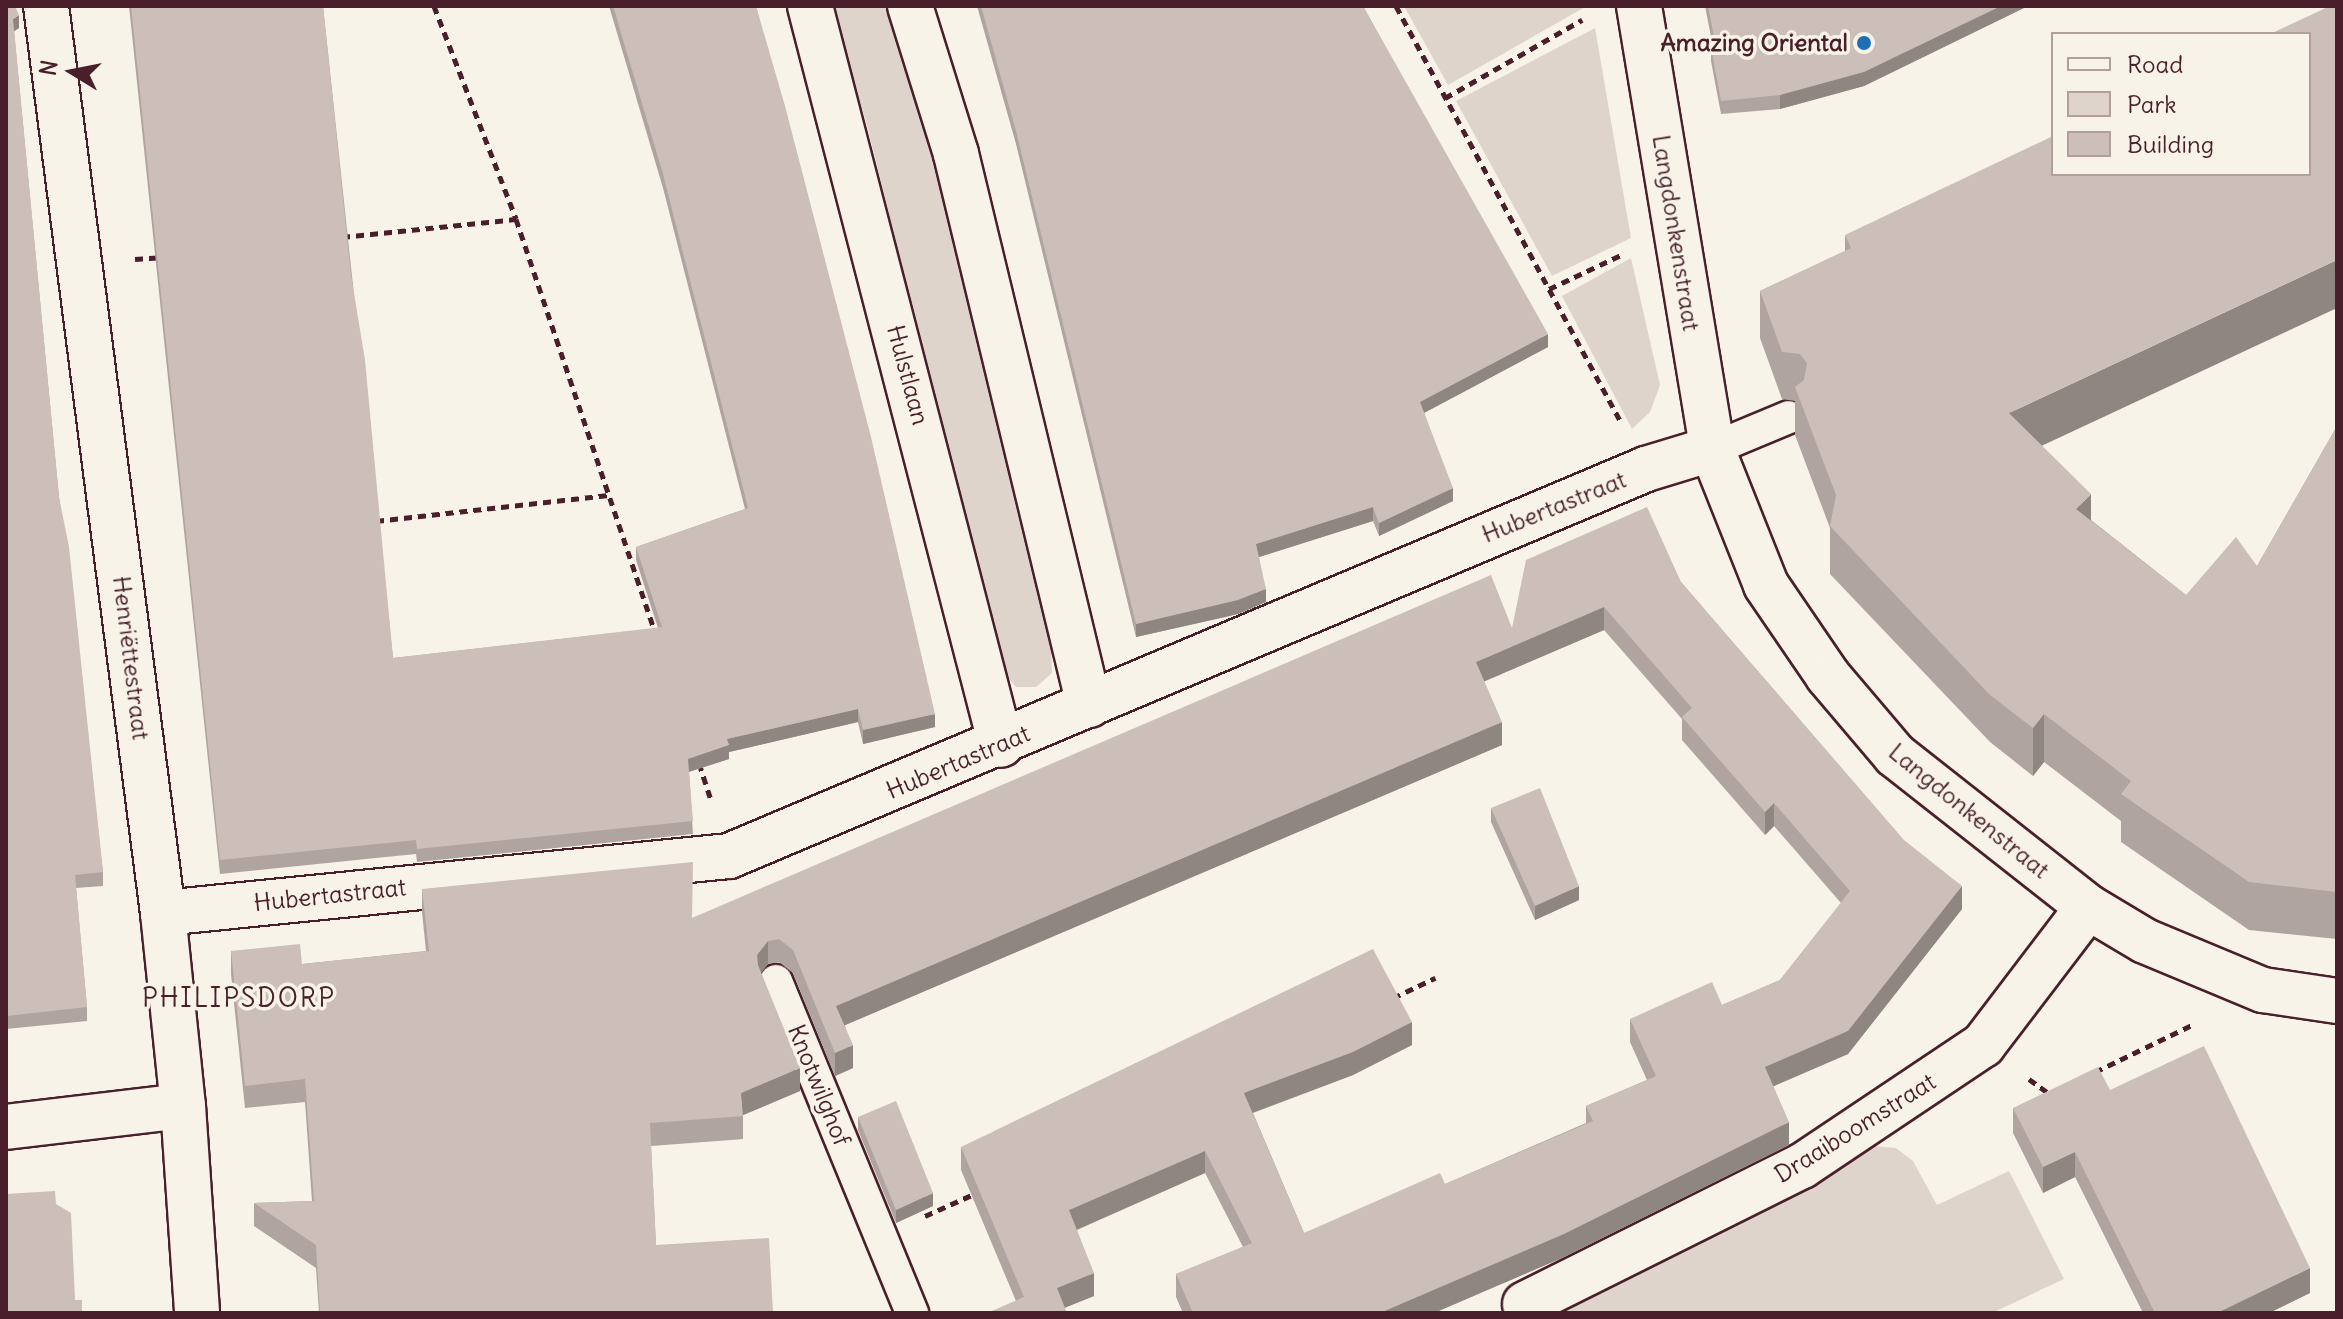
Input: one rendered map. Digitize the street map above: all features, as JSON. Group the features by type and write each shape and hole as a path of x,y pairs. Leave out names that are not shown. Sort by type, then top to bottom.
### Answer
{"street":[{"name":"Henriëttestraat","path":"46,6 82,265 163,913 183,1106 197,1313"},
{"name":"Hulstlaan","path":"810,6 1001,745"},
{"path":"910,6 956,154 1089,705"},
{"name":"Langdonkenstraat","path":"1639,6 1712,449 1766,585 1828,676 1895,755 2088,907 2145,941 2263,990 2337,1001"},
{"name":"Hubertastraat","path":"163,913 729,856 1001,745 1646,469 1712,449"},
{"name":"Draaiboomstraat","path":"1525,1304 1802,1166 1983,1045 2088,907"},
{"path":"6,1127 183,1106"}],"lane":[{"path":"1712,449 1789,417"},
{"name":"Knotwilghof","path":"776,981 912,1313"}],"path":[{"path":"434,6 516,219 659,645"},
{"path":"1396,6 1646,469"},
{"path":"1445,98 1594,14"},
{"path":"330,239 516,219"},
{"path":"1548,289 1678,245"},
{"path":"82,265 175,255"},
{"path":"371,521 609,495"},
{"path":"694,751 729,856"},
{"path":"1378,1006 1435,978"},
{"path":"2093,1073 2263,990"},
{"path":"1983,1045 2050,1094 2064,1087"},
{"path":"880,1236 980,1192"}],"green space":[{"path":"832,6 890,6 928,131 1051,641 1052,673 1036,687 1016,687 1002,671 867,125"},
{"path":"1404,6 1587,6 1448,85"},
{"path":"1595,28 1631,238 1552,276 1456,101"},
{"path":"1631,258 1660,385 1650,412 1632,429 1562,296"},
{"path":"1873,1146 1896,1148 1913,1161 1937,1205 2009,1171 2064,1279 1992,1313 1530,1313 1782,1185"}],"building":[{"path":"6,6 15,6 19,15 13,19 59,497 69,547 103,872 75,875 87,1007 6,1016"},
{"path":"131,6 323,6 351,275 365,360 393,658 662,627 636,547 748,508 663,174 613,6 756,6 871,437 935,714 863,730 858,709 727,739 729,745 688,759 693,821 417,849 416,840 220,860"},
{"path":"981,6 1363,6 1548,334 1420,402 1453,488 1379,523 1373,507 1256,544 1266,589 1238,600 1136,624 1016,131"},
{"path":"1708,6 2001,6 1864,72 1780,95 1721,101 1711,48 1716,47"},
{"path":"2330,6 2337,6 2337,260 2009,413 2091,494 2076,509 2186,595 2236,537 2257,566 2337,426 2337,892 2249,882 2121,794 2131,781 2044,714 2033,728 1990,695 1830,526 1836,495 1795,387 1804,380 1807,363 1800,354 1782,352 1760,291 1851,248 1845,235 2051,137 2051,176 2311,176 2311,32 2274,32"},
{"path":"1647,507 1681,582 1904,840 1962,886 1848,1031 1765,1067 1789,1122 1564,1234 1380,1313 1193,1313 1176,1274 1252,1243 1205,1151 1069,1210 1094,1273 1057,1288 1067,1313 987,1313 1024,1297 961,1147 1373,949 1412,1022 1353,1052 1244,1093 1304,1233 1440,1173 1445,1184 1593,1121 1586,1106 1656,1076 1630,1019 1712,982 1722,1005 1780,980 1850,891 1774,803 1765,812 1682,717 1692,708 1604,607 1476,662 1502,722 836,1006 853,1045 835,1053 793,950 779,939 768,941 757,955 758,965 800,1068 741,1093 743,1116 650,1123 656,1245 769,1238 773,1313 320,1313 316,1245 254,1203 314,1201 305,1079 245,1086 231,951 300,944 302,964 429,951 422,889 693,862 692,918 1491,575 1512,628 1526,560"},
{"path":"1540,788 1579,886 1535,906 1491,808"},
{"path":"2204,1046 2310,1268 2217,1313 2155,1313 2075,1152 2043,1167 2013,1108 2098,1067 2110,1090"},
{"path":"896,1101 933,1193 896,1210 858,1117"},
{"path":"55,1191 56,1204 71,1213 75,1300 82,1300 82,1313 6,1313 6,1194"}],"place":[{"name":"Amazing Oriental","path":"1864,43"}],"district":[{"name":"PHILIPSDORP","path":"239,998"}]}
